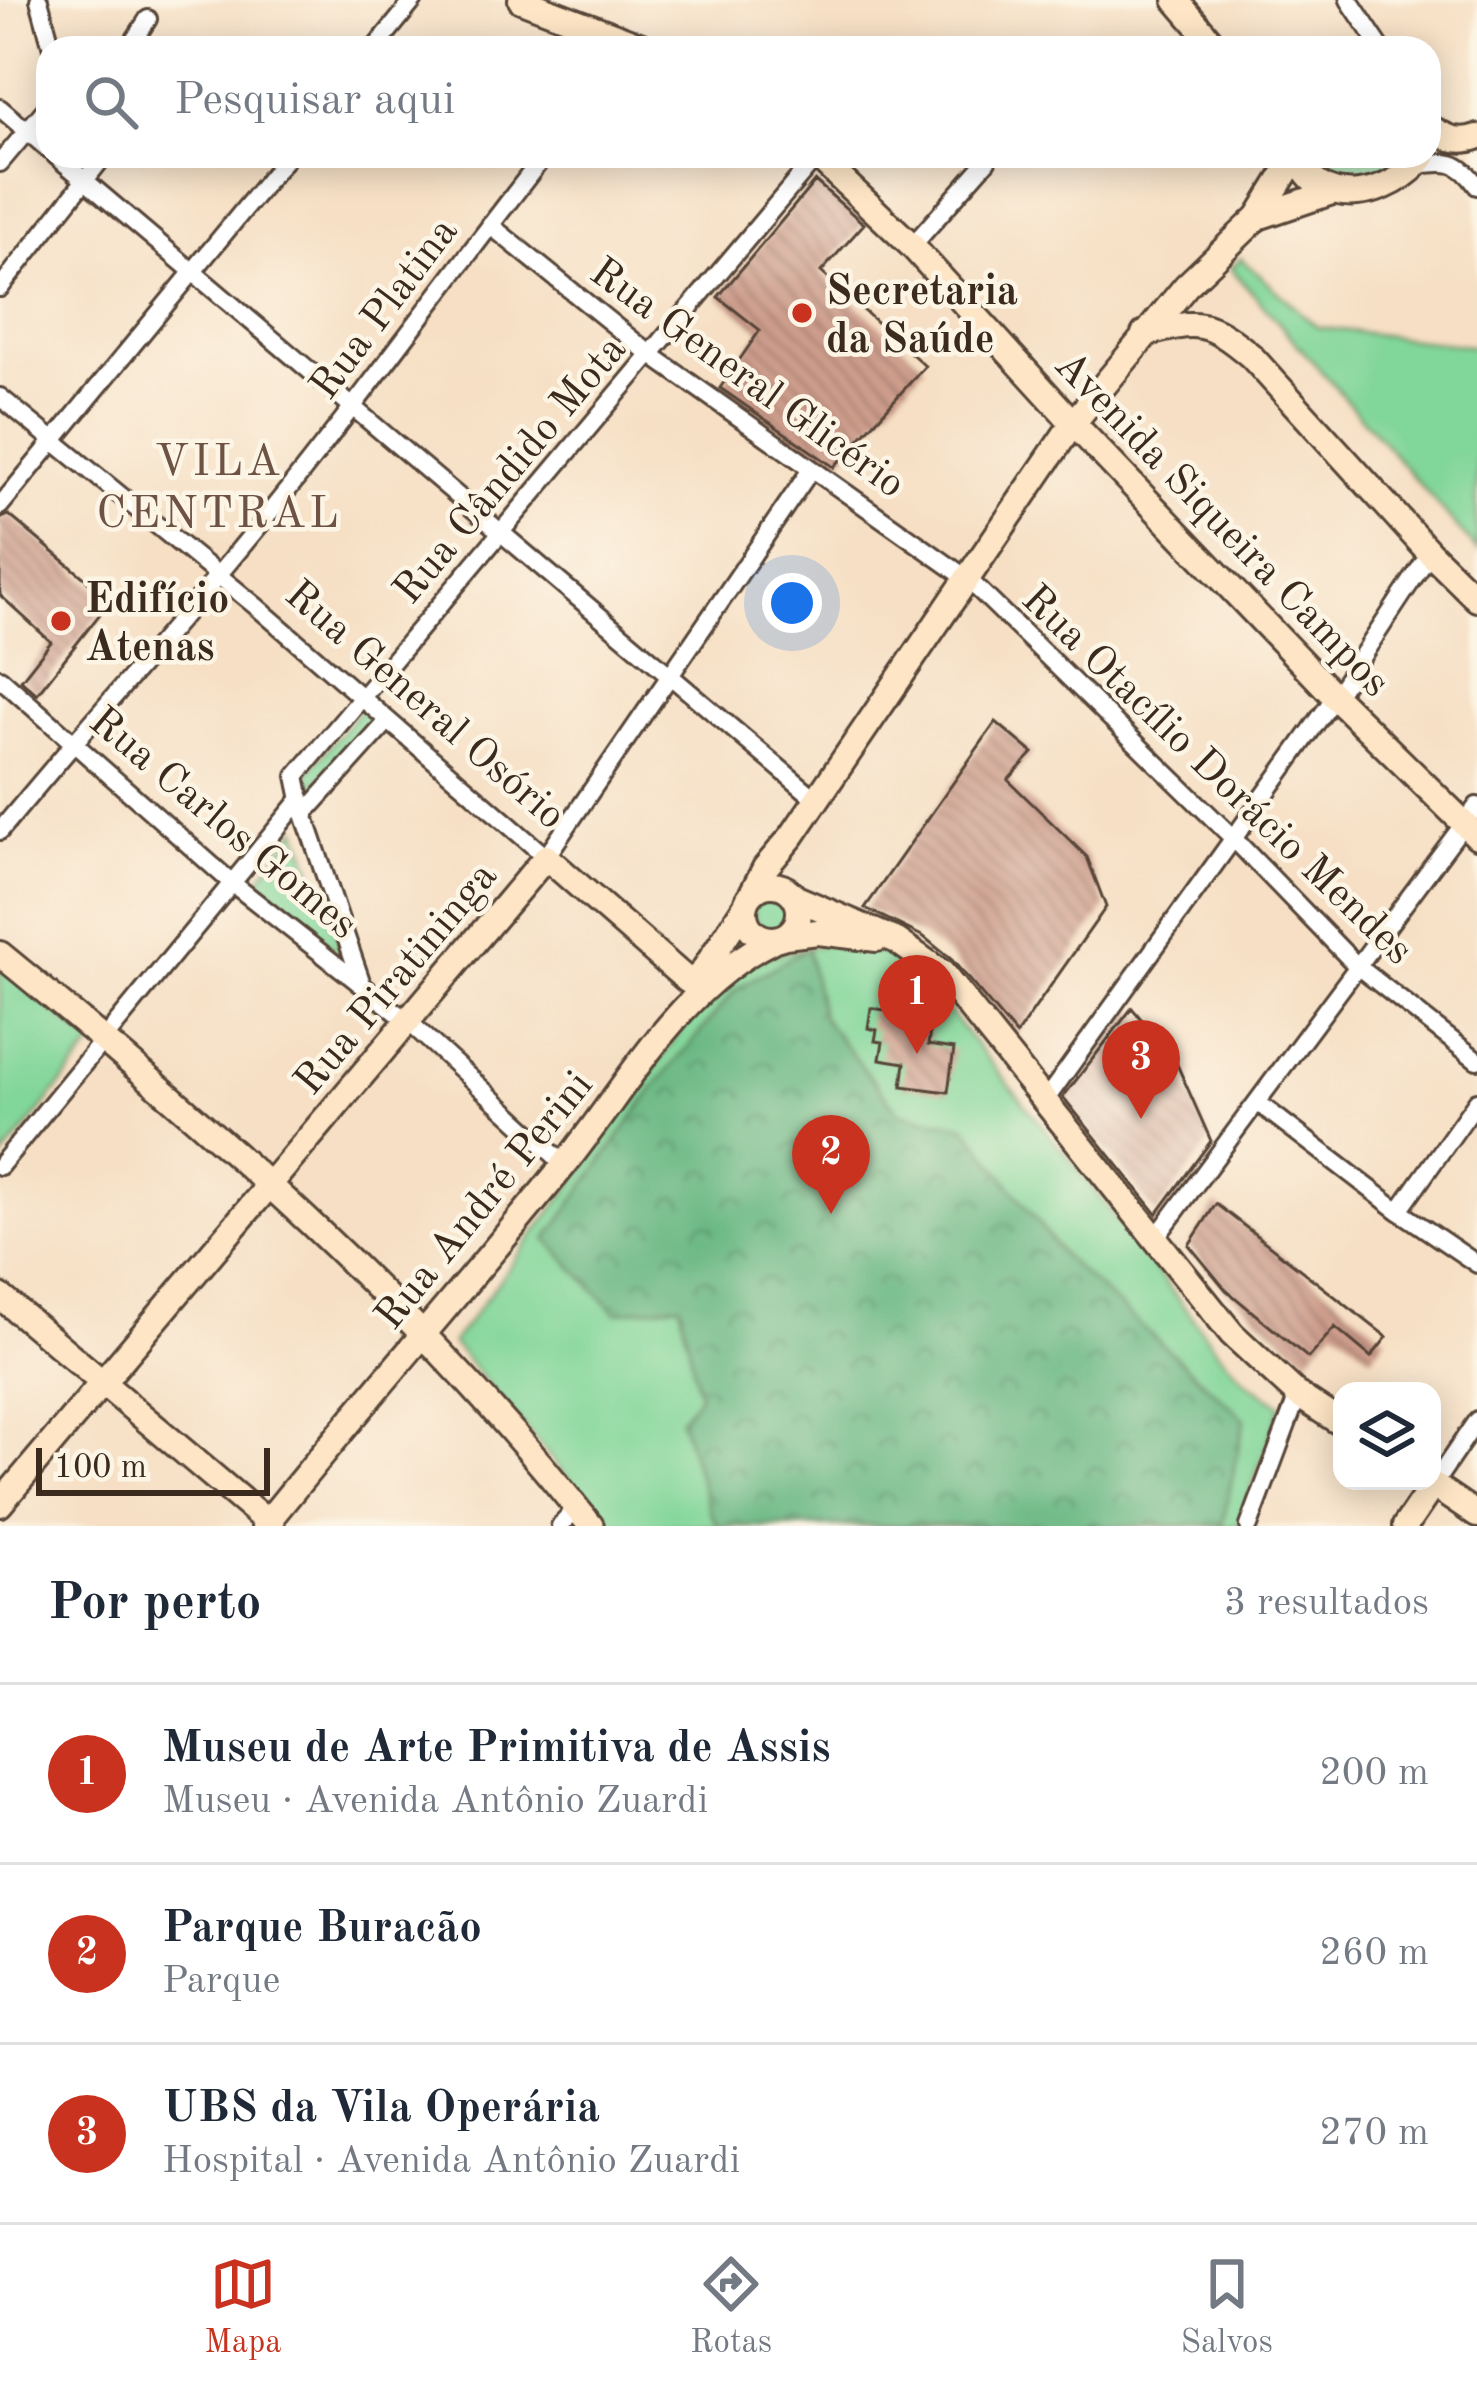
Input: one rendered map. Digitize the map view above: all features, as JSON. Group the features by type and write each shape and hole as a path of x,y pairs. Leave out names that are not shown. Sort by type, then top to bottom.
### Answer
{"main road":[{"path":"521,0 611,36"},
{"path":"1176,0 1207,36"},
{"path":"1441,134 1463,142 1477,137"},
{"name":"Avenida Siqueira Campos","path":"830,168 912,246 1335,698 1472,822"},
{"path":"898,941 818,932 780,938 755,934 748,926 748,900 765,868 817,800 1073,423 1186,286 1258,217 1289,168"},
{"path":"1304,168 1312,180 1331,192"},
{"path":"1258,217 1331,192 1372,191 1408,168"},
{"path":"1144,334 1191,322 1225,334 1477,599"},
{"path":"780,938 798,920 785,867 792,836"},
{"name":"Rua General Osório","path":"546,857 688,981 703,971 748,900"},
{"name":"Rua Piratininga","path":"0,1504 546,857"},
{"path":"748,900 769,885 898,941 929,962 956,988 1232,1334 1298,1395 1333,1418"},
{"name":"Rua André Perini","path":"268,1525 564,1164 683,1007 737,961 780,938"},
{"path":"0,954 271,1184 424,1331 576,1520"},
{"path":"0,1296 268,1525"},
{"path":"1405,1526 1426,1490"},
{"path":"1440,1490 1477,1515"}],"street":[{"path":"39,0 49,36"},
{"path":"386,36 414,0"},
{"path":"1349,0 1373,36"},
{"path":"136,36 148,19"},
{"path":"0,108 36,139"},
{"path":"0,163 36,120"},
{"path":"1441,160 1464,169 1477,186"},
{"path":"71,168 817,800"},
{"path":"0,288 95,168"},
{"path":"0,506 278,168"},
{"name":"Rua Platina","path":"0,831 355,405 535,168"},
{"name":"Rua Cândido Mota","path":"302,807 296,776 807,168"},
{"path":"912,246 981,168"},
{"name":"Rua General Glicério","path":"490,225 652,356 969,580"},
{"name":"Rua General Osório","path":"0,397 546,857"},
{"name":"Rua Piratininga","path":"546,857 810,471"},
{"path":"1044,1102 1335,698 1430,554"},
{"name":"Rua Otacílio Dorácio Mendes","path":"969,580 1356,965 1477,1060"},
{"name":"Rua Carlos Gomes","path":"0,678 232,883 409,1022 564,1164"},
{"name":"Rua Cândido Mota","path":"0,1166 232,883 388,721"},
{"path":"302,807 362,984"},
{"path":"1155,1239 1356,965 1472,822"},
{"path":"1399,1211 1477,1101"},
{"path":"1257,1102 1477,1264"},
{"path":"1249,1526 1298,1395"},
{"path":"1441,1468 1477,1420"}],"green space":[{"path":"1401,168 1365,182 1338,178 1328,170"},
{"path":"1241,258 1317,327 1477,347 1477,550 1231,268"},
{"path":"363,706 376,716 312,789 307,773"},
{"path":"297,827 345,959 258,881"},
{"path":"772,892 785,898 791,911 785,924 772,930 759,924 753,911 759,898"},
{"path":"826,944 879,952 931,990 1074,1164 1218,1351 1248,1383 1281,1405 1238,1526 609,1526 452,1343 580,1174 701,1002 734,973 767,956"},
{"path":"807,948 822,1017 899,1113 966,1126 1063,1256 1245,1419 1222,1526 719,1526 711,1515 680,1419 699,1396 680,1304 616,1313 547,1239 656,1085 736,989"},
{"path":"0,966 94,1044 0,1161"}],"building":[{"name":"Secretaria da Saúde","path":"815,181 864,224 821,272 925,366 834,467 720,388 760,330 718,297"},
{"name":"Edifício Atenas","path":"9,515 111,600 37,694 21,680 51,642 0,595 0,519"},
{"path":"996,722 1033,753 1008,780 1087,857 1106,907 1016,1035 952,960 924,937 865,908"},
{"path":"871,1008 892,1011 891,1018 906,1020 905,1027 930,1030 928,1045 954,1049 948,1092 902,1086 905,1063 880,1059 883,1042 875,1041 877,1030 868,1028"},
{"path":"1132,1008 1175,1060 1211,1141 1157,1214 1063,1097"},
{"path":"1216,1204 1387,1337 1371,1357 1335,1327 1308,1358 1226,1290 1189,1245"}],"place":[{"name":"Secretaria da Saúde","path":"802,313"},
{"name":"Edifício Atenas","path":"61,621"},
{"name":"Museu de Arte Primitiva de Assis","path":"917,1054"},
{"name":"UBS da Vila Operária","path":"1141,1119"},
{"name":"Parque Buracão","path":"831,1214"}],"district":[{"name":"VILA CENTRAL","path":"219,485"}]}
